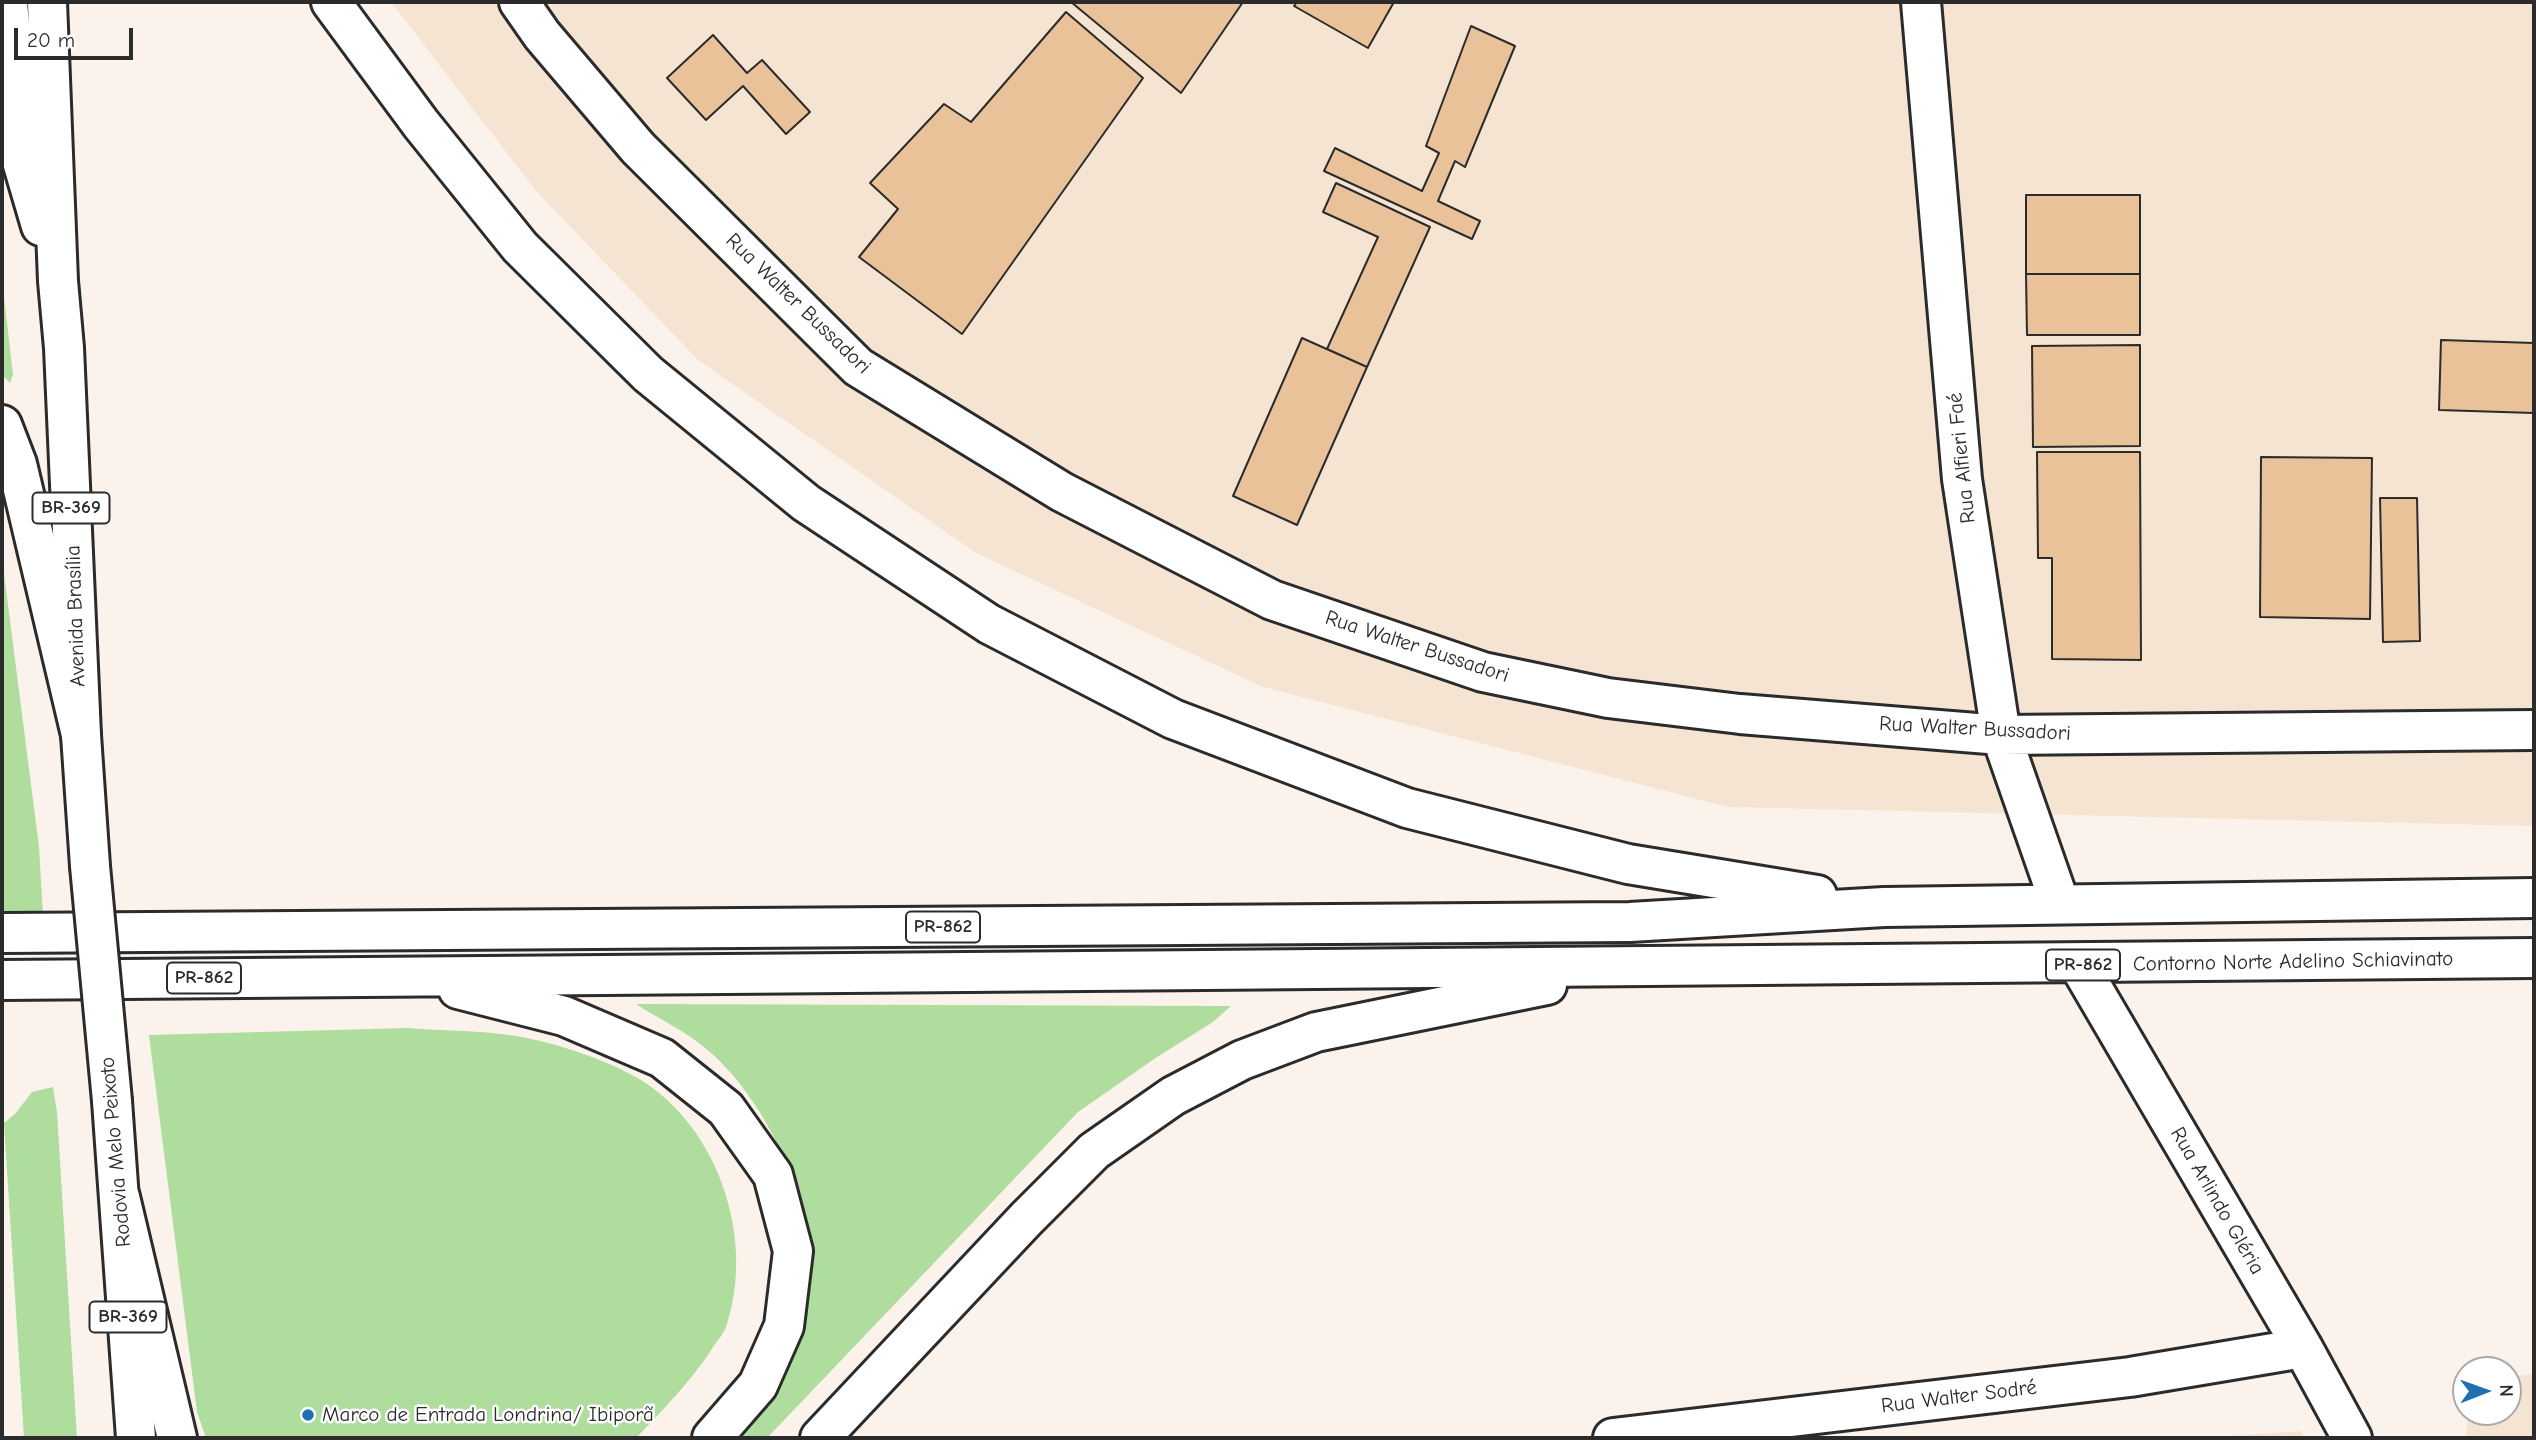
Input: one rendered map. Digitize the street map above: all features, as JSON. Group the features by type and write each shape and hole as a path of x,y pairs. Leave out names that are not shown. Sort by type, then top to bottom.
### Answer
{"main road":[{"name":"Avenida Brasília","path":"8,2 22,158 58,281"},
{"name":"Avenida Brasília","path":"47,2 58,281 64,348 81,735 90,866"},
{"path":"331,2 421,124 520,247 648,374 806,503 989,624 1173,719 1407,808 1628,864 1884,906"},
{"name":"Rua Walter Bussadori","path":"519,2 542,35 638,148 858,367 1062,492 1272,600 1483,672 1608,698 1740,713 2001,735 2534,730"},
{"name":"Rua Alfieri Faé","path":"1921,2 1962,479 2001,735 2060,904"},
{"path":"2,425 17,464 81,735"},
{"name":"Rodovia Melo Peixoto","path":"90,866 120,1197 136,1438"},
{"name":"PR-862","path":"2,933 1630,922 1884,906 2534,898"},
{"name":"Contorno Norte Adelino Schiavinato","path":"1631,968 2534,958"},
{"name":"Rua Arlindo Gléria","path":"2079,965 2353,1438"},
{"path":"820,1438 1026,1219 1094,1151 1173,1096 1242,1060 1316,1032 1631,968"},
{"name":"PR-862","path":"2,980 1631,968"},
{"path":"405,975 565,1016 662,1058 726,1109 773,1175 793,1251 784,1326 758,1385 712,1438"},
{"path":"120,1197 177,1438"},
{"name":"Rua Walter Sodré","path":"1613,1438 2130,1377 2303,1348"}],"shaded area":[{"path":"391,2 2534,2 2534,826 1728,807 1263,687 976,553 698,360 536,191"},
{"path":"2534,1374 2534,1438 2466,1438 2467,1426 2522,1426 2522,1375"},
{"path":"2301,1431 2305,1438 2198,1438"}],"green space":[{"path":"2,279 13,375 10,383 2,375"},
{"path":"2,558 39,847 43,916 2,917"},
{"path":"636,1004 1231,1006 1213,1022 1078,1112 767,1438 722,1438 763,1392 794,1184 766,1123 726,1067 692,1038"},
{"path":"408,1028 509,1035 556,1045 602,1061 630,1074 660,1094 686,1119 706,1150 722,1183 732,1219 736,1256 734,1292 726,1327 685,1384 636,1438 206,1438 197,1412 149,1035"},
{"path":"53,1087 57,1112 77,1438 24,1438 4,1123 15,1114 32,1092"}],"building":[{"path":"1071,2 1243,2 1181,93"},
{"path":"1297,2 1394,2 1368,48 1294,6"},
{"path":"1066,12 1143,78 962,334 859,257 898,209 870,183 944,104 971,122"},
{"path":"1471,26 1515,46 1465,167 1455,161 1438,201 1480,221 1472,239 1324,171 1335,148 1422,191 1439,153 1426,146"},
{"path":"713,35 747,73 762,60 810,112 786,134 743,86 706,120 667,78"},
{"path":"1336,183 1430,227 1367,367 1327,349 1378,237 1323,212"},
{"path":"2026,195 2140,195 2140,274 2026,274"},
{"path":"2026,274 2140,274 2140,335 2027,335"},
{"path":"1302,338 1367,367 1297,525 1233,496"},
{"path":"2441,340 2534,343 2534,413 2439,410"},
{"path":"2140,345 2140,446 2033,447 2032,346"},
{"path":"2037,452 2140,452 2141,660 2052,659 2052,558 2038,558"},
{"path":"2261,457 2372,458 2370,619 2260,617"},
{"path":"2380,498 2417,498 2420,641 2383,642"}],"place":[{"name":"Marco de Entrada Londrina/ Ibiporã","path":"308,1415"}]}
